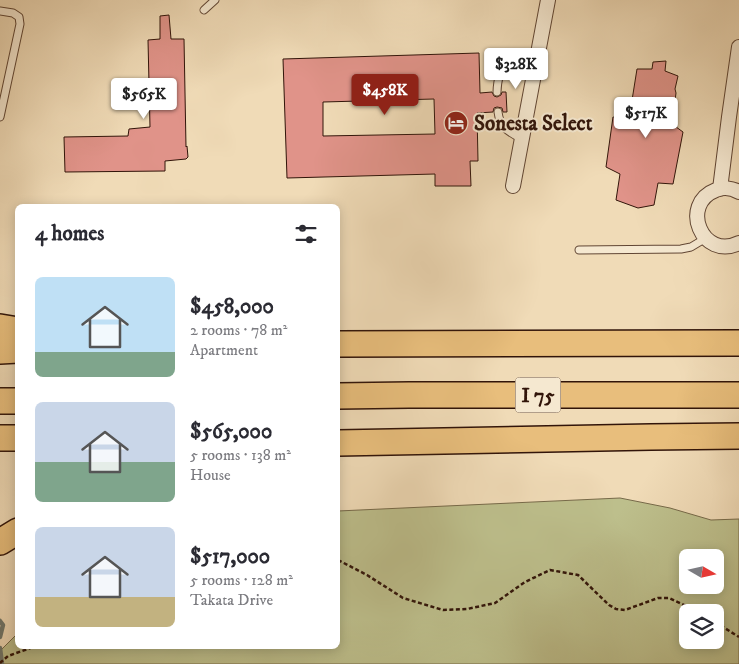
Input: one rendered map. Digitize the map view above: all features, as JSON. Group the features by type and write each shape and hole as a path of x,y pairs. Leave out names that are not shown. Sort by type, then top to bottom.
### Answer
{"highway":[{"path":"0,327 15,330"},
{"path":"340,344 739,343"},
{"path":"0,350 15,350"},
{"name":"I 75","path":"340,396 739,395"},
{"path":"0,401 15,401"},
{"path":"340,443 739,436"},
{"path":"0,438 15,438"},
{"path":"0,542 15,533"}],"street":[{"path":"513,186 548,0"},
{"path":"720,189 728,117 739,47"},
{"path":"739,192 734,189 720,189 711,192 700,204 697,212 700,232 708,241 717,246 727,247 739,243"}],"lane":[{"path":"204,10 215,0"},
{"path":"0,11 14,13 19,17 20,24 0,117"},
{"path":"497,92 501,71 508,65 537,60"},
{"path":"498,112 501,124 510,133 522,139"},
{"path":"580,250 681,250 691,247 706,238"}],"path":[{"path":"340,561 367,575 403,598 443,610 467,609 496,603 525,582 550,570 578,575 609,605 616,609 625,610 658,598 669,598 682,604"},
{"path":"724,628 739,637"},
{"path":"0,663 8,656 28,649"}],"green space":[{"path":"620,498 670,508 711,520 739,519 739,664 0,664 0,651 15,636 15,649 340,649 340,511"}],"building":[{"path":"169,15 171,39 184,39 186,147 188,157 186,159 165,161 165,171 65,172 64,137 128,136 129,129 150,127 148,40 160,39 160,16"},
{"name":"Sonesta Select","path":"479,53 480,93 492,92 497,97 502,92 506,92 507,112 503,112 502,108 497,107 494,108 493,112 477,113 478,161 470,161 471,186 435,186 435,174 287,178 283,59","holes":["434,99 435,134 323,136 323,102"]},
{"path":"666,61 665,71 678,76 672,124 683,132 673,184 658,183 654,205 638,208 616,200 620,174 606,167 613,117 629,119 637,69 652,69 653,62"}],"waterway":[{"path":"0,621 3,625 0,637"},
{"path":"0,648 2,664"}],"place":[{"name":"Sonesta Select","path":"456,123"}]}
